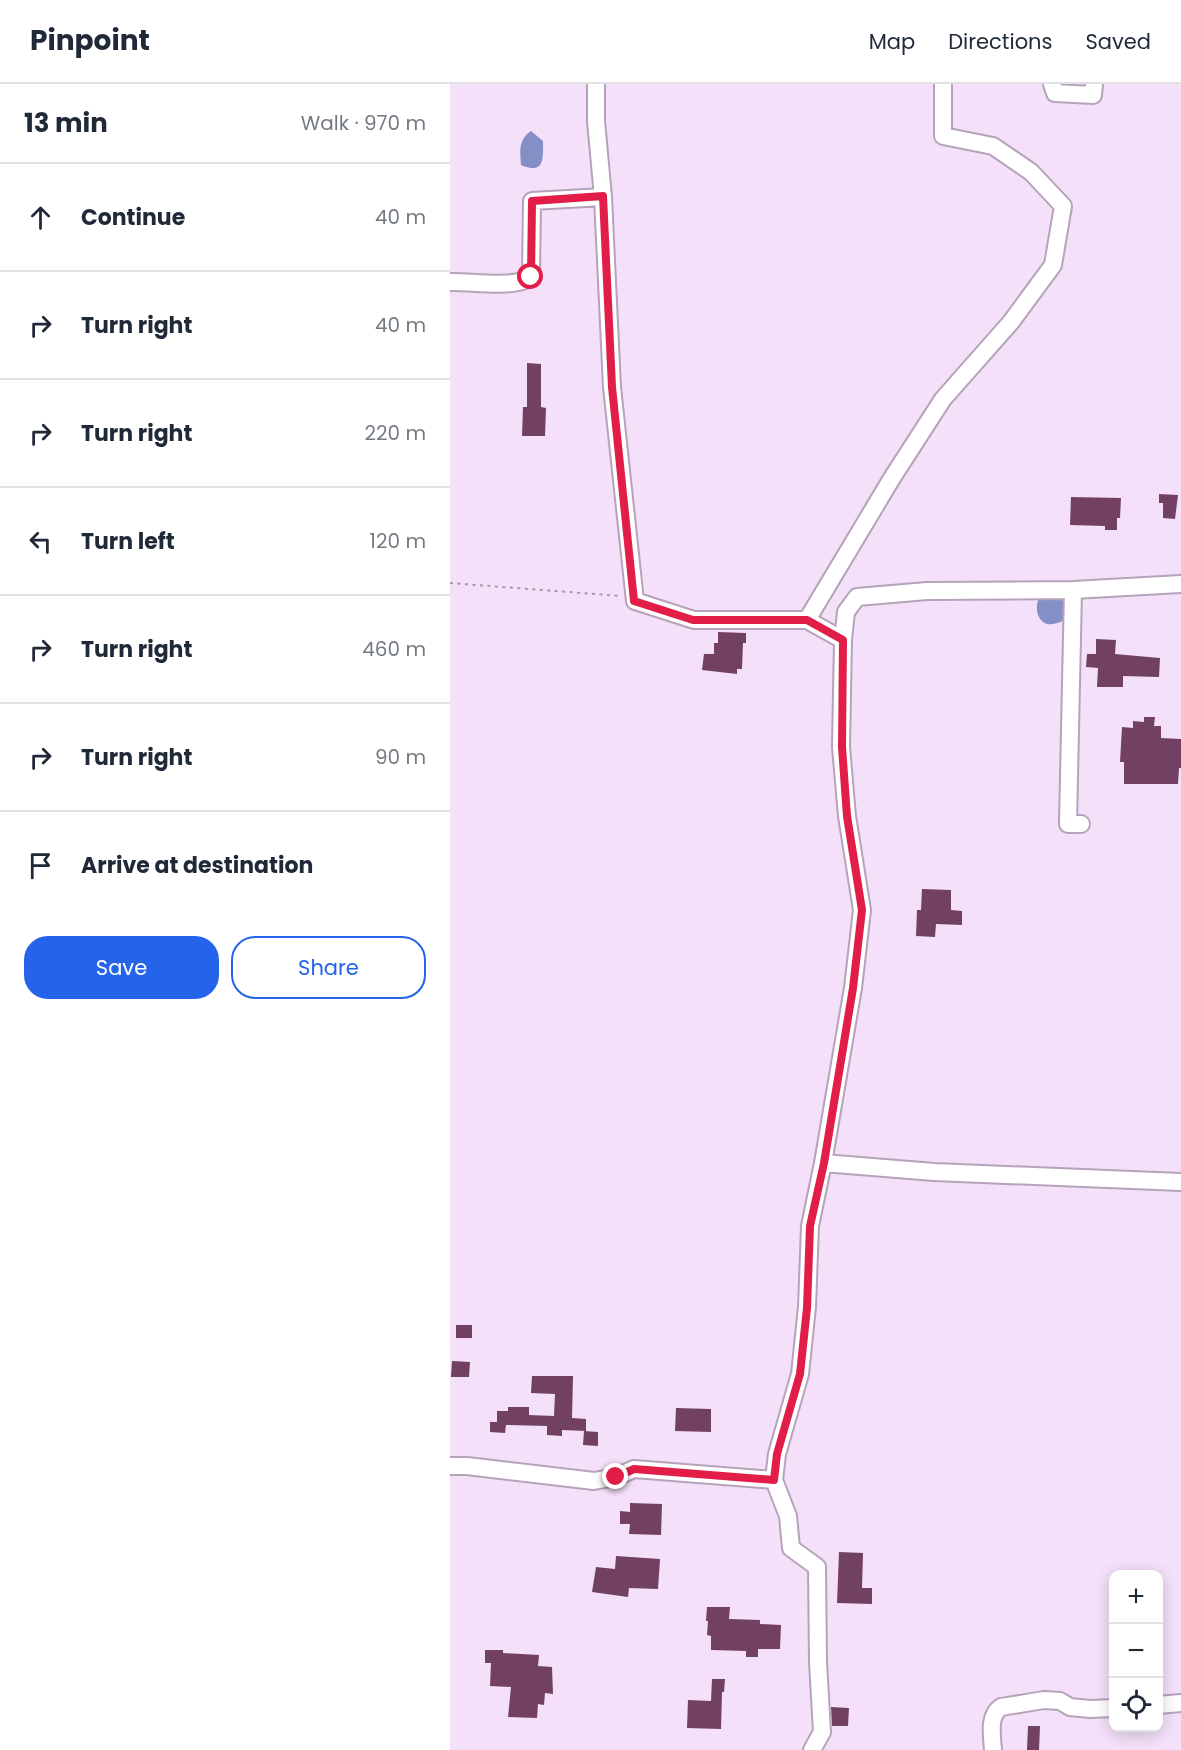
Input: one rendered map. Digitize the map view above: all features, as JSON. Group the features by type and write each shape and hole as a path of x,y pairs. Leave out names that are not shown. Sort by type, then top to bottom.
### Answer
{"street":[{"path":"596,84 596,121 603,196 612,387 634,601 693,620 807,620 843,640"},
{"path":"807,620 892,478 943,399 1011,322 1053,265 1063,206 1032,172 993,146 943,136 942,84"},
{"path":"1052,84 1055,93 1093,95 1094,84"},
{"path":"450,282 516,283 527,280 531,277 532,201 603,196"},
{"path":"812,1750 822,1732 818,1662 817,1567 791,1548 788,1516 774,1480 777,1454 800,1374 807,1308 810,1226 824,1163 853,988 862,910 847,816 842,747 843,640 846,612 857,597 927,591 1073,590 1181,584"},
{"path":"1073,590 1068,824 1081,824"},
{"path":"824,1163 934,1172 1181,1182"},
{"path":"450,1466 594,1481 616,1477 634,1469 774,1480"},
{"path":"993,1750 993,1717 1001,1707 1044,1700 1060,1701 1070,1707 1109,1708"},
{"path":"1163,1705 1181,1703"}],"path":[{"path":"450,583 621,596"}],"water":[{"path":"531,131 543,141 541,164 535,168 521,165 522,142"},
{"path":"1061,596 1066,617 1061,622 1049,624 1043,622 1037,612 1039,598"}],"building":[{"path":"527,363 541,364 541,407 546,408 545,436 522,436 523,407 527,407"},
{"path":"1159,494 1178,495 1175,519 1163,518 1163,503 1159,503"},
{"path":"1071,497 1121,498 1117,530 1105,530 1105,526 1070,525"},
{"path":"718,632 746,633 746,643 743,643 742,669 737,669 737,674 702,670 704,654 714,654 714,643 718,643"},
{"path":"1096,639 1116,640 1115,654 1160,658 1159,677 1123,676 1123,687 1097,687 1098,668 1086,667 1087,654 1096,654"},
{"path":"1144,717 1155,717 1154,726 1161,726 1161,738 1181,739 1181,768 1179,768 1178,784 1124,784 1124,762 1120,762 1122,727 1133,728 1133,721 1144,722"},
{"path":"922,889 951,890 951,910 962,911 962,925 936,924 935,937 916,936 917,910 921,910"},
{"path":"456,1325 472,1325 472,1338 456,1338"},
{"path":"452,1361 470,1362 469,1377 451,1377"},
{"path":"532,1376 573,1376 572,1418 586,1419 586,1431 562,1430 562,1436 547,1435 547,1426 506,1425 505,1433 490,1432 490,1422 497,1422 497,1411 508,1411 508,1407 529,1407 529,1415 554,1416 555,1394 531,1393"},
{"path":"676,1408 711,1409 711,1432 675,1431"},
{"path":"584,1431 598,1432 598,1446 583,1445"},
{"path":"630,1503 662,1504 661,1535 629,1534 630,1524 620,1524 620,1511 630,1512"},
{"path":"839,1552 863,1553 862,1588 872,1588 872,1604 837,1603"},
{"path":"616,1556 660,1559 658,1589 629,1588 628,1597 592,1592 596,1567 615,1569"},
{"path":"707,1607 730,1607 729,1619 760,1620 760,1624 781,1625 780,1649 758,1649 758,1657 746,1657 746,1651 711,1650 711,1636 707,1635"},
{"path":"485,1650 539,1655 538,1666 552,1667 553,1694 545,1693 544,1705 538,1704 537,1718 508,1717 511,1687 490,1686 491,1663 485,1663"},
{"path":"712,1679 725,1679 724,1692 722,1692 721,1729 687,1728 688,1700 711,1701"},
{"path":"831,1707 849,1708 848,1726 832,1726"},
{"path":"1028,1726 1040,1726 1039,1750 1027,1750"}],"route":[{"path":"531,277 532,201 603,196 612,387 634,601 693,620 807,620 843,640 842,747 847,816 862,910 853,988 824,1163 810,1226 807,1308 800,1374 777,1454 774,1480 634,1469 616,1477"}]}
